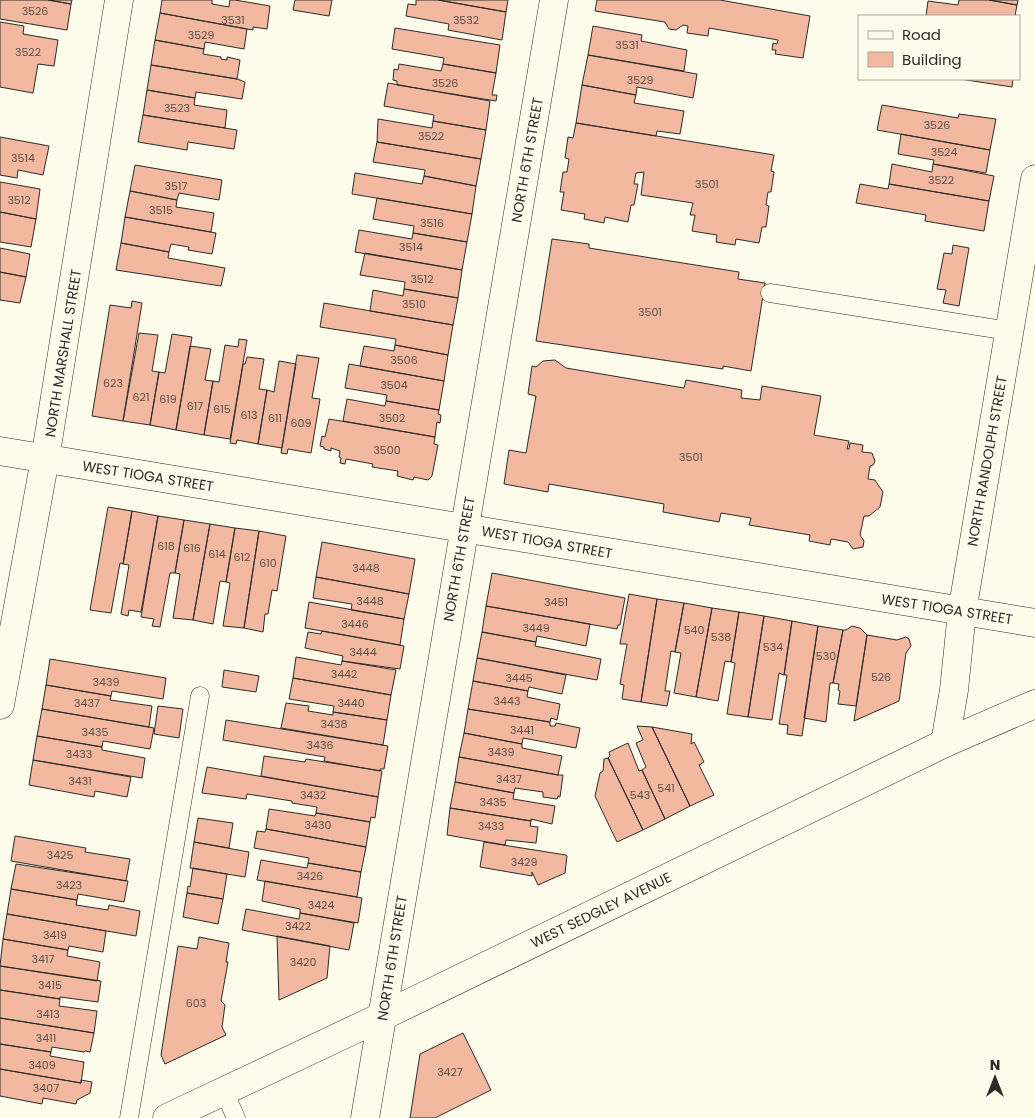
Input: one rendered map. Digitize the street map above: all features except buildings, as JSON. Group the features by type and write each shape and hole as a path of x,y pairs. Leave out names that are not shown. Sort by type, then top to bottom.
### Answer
{"street":[{"name":"NORTH MARSHALL STREET","path":"0,705 46,459 119,0"},
{"name":"NORTH 6TH STREET","path":"365,1118 554,0"},
{"name":"NORTH RANDOLPH STREET","path":"945,743 954,690 962,612 1035,179"},
{"name":"WEST TIOGA STREET","path":"0,452 1035,623"},
{"name":"WEST SEDGLEY AVENUE","path":"167,1118 383,1016 945,743 1035,704"}],"lane":[{"path":"770,293 1009,331"},
{"path":"129,1118 200,696"},
{"path":"224,1091 236,1118"}]}
